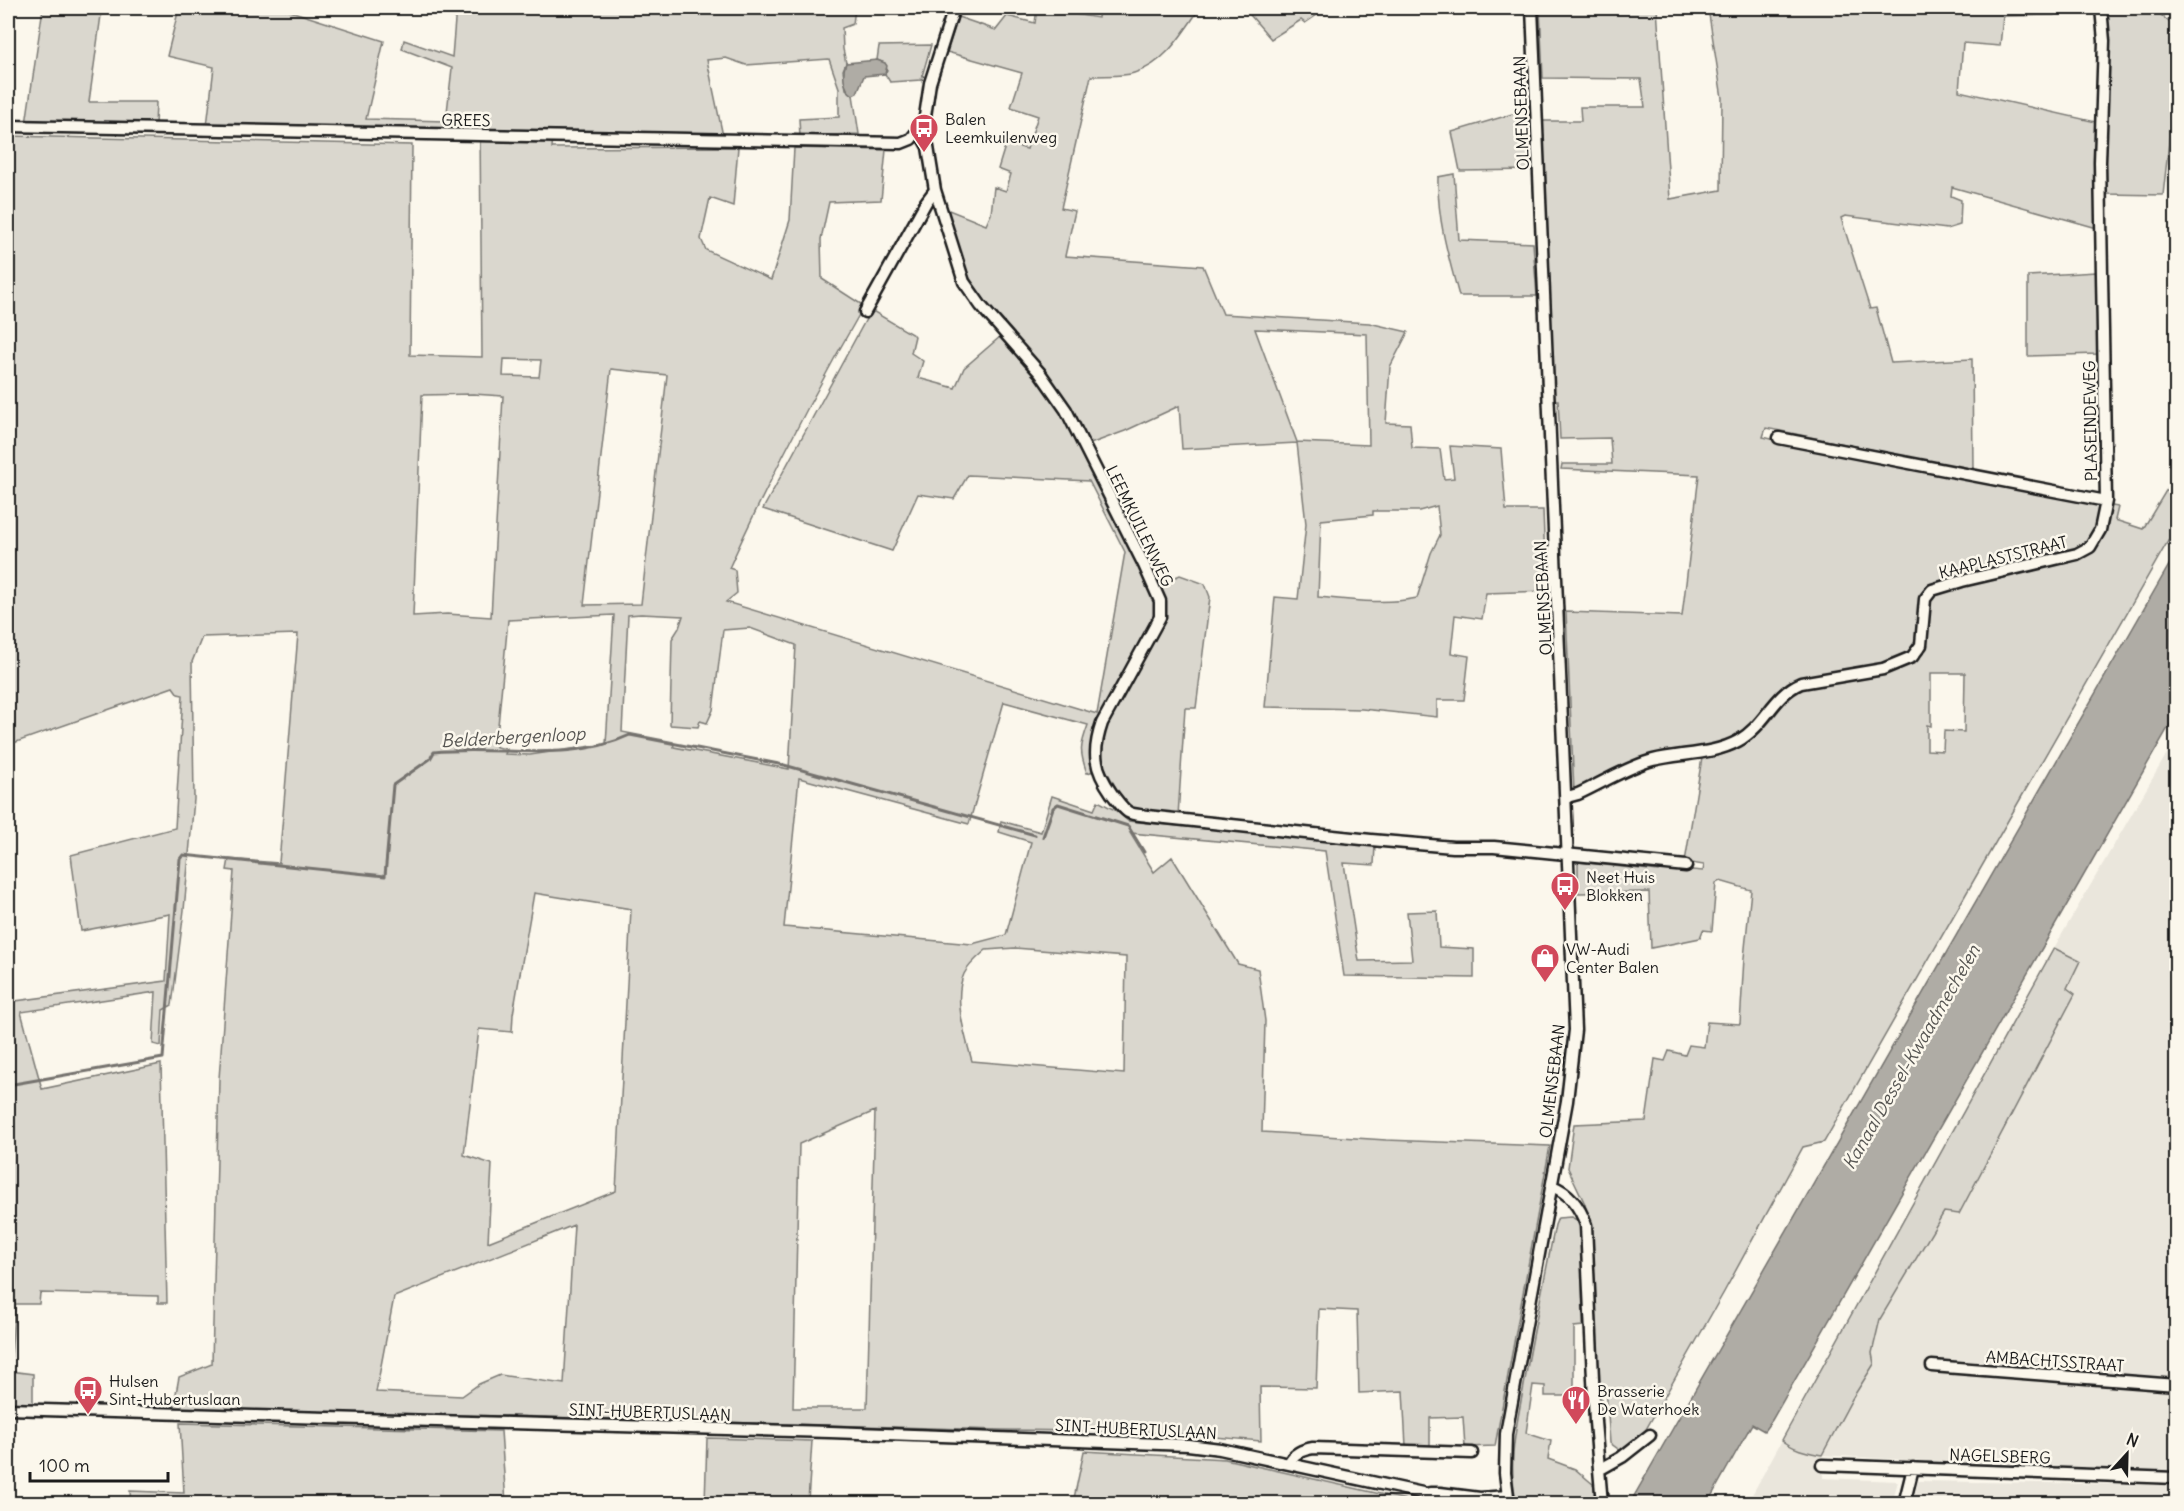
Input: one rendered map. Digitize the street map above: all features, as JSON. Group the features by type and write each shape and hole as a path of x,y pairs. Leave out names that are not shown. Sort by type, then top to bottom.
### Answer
{"street":[{"path":"919,131 924,123 930,83 954,8"},
{"name":"OLMENSEBAAN","path":"1508,1500 1506,1434 1567,1101 1575,1030 1567,797 1532,8"},
{"name":"PLASEINDEWEG","path":"1779,438 2106,501 2100,162 2104,41 2101,8"},
{"name":"GREES","path":"8,126 901,143 906,142 919,131"},
{"name":"LEEMKUILENWEG","path":"919,131 928,147 935,190 964,282 981,306 1040,373 1066,410 1160,601 1160,617 1102,723 1096,744 1097,767 1106,786 1120,804 1129,812 1147,816 1371,840 1453,847 1494,847 1686,866"},
{"path":"865,312 926,202 935,190"},
{"name":"KAAPLASTSTRAAT","path":"1567,797 1653,760 1735,743 1753,731 1791,687 1801,683 1883,669 1903,662 1917,653 1921,645 1925,599 1932,590 2077,554 2090,547 2100,530 2106,501"},
{"path":"1552,1186 1562,1190 1573,1200 1586,1225 1595,1422 1602,1503"},
{"name":"AMBACHTSSTRAAT","path":"1932,1366 2176,1385"},
{"name":"SINT-HUBERTUSLAAN","path":"8,1409 1149,1443 1220,1449 1427,1494 1449,1503"},
{"path":"1599,1470 1622,1457 1650,1435"},
{"path":"1289,1463 1293,1456 1302,1450 1313,1448 1472,1453"},
{"name":"NAGELSBERG","path":"1822,1465 2176,1478"},
{"path":"1904,1503 1913,1468"},
{"name":"SINT-HUBERTUSLAAN","path":"1427,1494 1440,1493 1508,1500"}],"shaded area":[{"path":"43,8 102,8 89,102 156,102 155,126 26,124"},
{"path":"179,8 281,8 384,41 366,119 446,121 452,68 402,49 404,40 452,57 456,8 855,8 853,24 842,28 846,63 843,70 846,89 853,95 859,134 800,136 799,119 839,117 839,88 829,59 746,65 726,58 707,60 723,136 553,133 552,148 738,147 733,206 710,198 701,239 706,250 771,280 790,220 794,148 886,150 881,200 829,202 821,239 822,279 864,306 794,435 729,568 735,570 737,593 726,602 1097,714 1125,552 1089,481 968,475 954,499 918,494 892,551 763,509 871,310 915,336 911,353 923,361 918,378 955,388 964,368 1001,336 1037,378 1060,412 1150,588 1180,575 1205,584 1210,597 1196,708 1185,708 1178,816 1148,813 1131,807 1125,802 1105,768 1087,773 1081,749 1088,725 1004,702 969,824 799,778 784,927 972,944 1006,935 1031,842 999,832 1001,821 1041,832 1052,796 1094,810 1098,801 1115,810 1128,821 1375,845 1374,865 1344,863 1359,961 1412,960 1407,912 1437,911 1439,947 1474,949 1474,978 1344,976 1325,851 1130,833 1154,872 1172,857 1238,964 1258,969 1265,1021 1262,1132 1386,1140 1550,1146 1495,1446 1465,1447 1463,1417 1430,1418 1430,1447 1406,1446 1403,1391 1359,1393 1357,1311 1319,1309 1316,1388 1260,1387 1261,1441 1156,1432 173,1410 179,1377 212,1364 219,1079 234,871 227,870 229,859 279,863 298,634 202,637 192,662 194,799 184,910 172,1005 163,1010 161,1046 153,1044 156,992 21,1012 42,1089 161,1064 167,1303 158,1303 158,1296 40,1293 39,1304 15,1304 10,1371 33,1374 33,1404 8,1403 8,1002 166,981 170,914 81,931 71,855 175,828 183,695 178,694 173,687 8,745 8,136 412,145 410,355 482,357 480,129 207,126 214,67 167,56","holes":["504,359 541,360 539,377 503,376","611,369 667,375 641,604 584,605","422,395 503,396 491,617 447,614 413,616","614,615 606,744 530,755 505,754 507,749 496,747 508,620","628,615 683,616 672,639 670,725 698,727 700,721 707,723 713,710 723,630 750,628 796,645 789,769 674,747 673,742 622,732","534,893 631,909 616,1191 488,1242 492,1164 464,1155 479,1029 512,1032 513,1014","1015,948 1126,957 1124,1074 972,1061 960,1005 961,984 971,964 986,950","875,1111 867,1408 793,1408 799,1144","574,1225 564,1384 500,1375 479,1384 462,1396 376,1392 394,1297"]},
{"path":"1037,8 1098,18 1099,8 1200,8 1172,46 1155,63 1129,74 1091,76 1061,208 1075,211 1065,256 1203,266 1223,314 1369,323 1408,332 1390,367 1386,423 1410,424 1412,448 1440,449 1444,479 1454,478 1450,446 1501,449 1506,510 1543,510 1546,591 1486,593 1482,619 1455,615 1451,653 1469,656 1464,700 1437,700 1437,717 1362,709 1265,707 1275,597 1298,599 1306,524 1297,443 1182,449 1179,406 1090,444 1064,400 1001,324 969,277 944,208 986,225 991,214 994,187 1006,191 1011,174 998,169 1006,143 1027,149 1038,116 1011,107 1022,73 947,52 958,17 996,30 1007,16 1035,23","holes":["1255,329 1367,334 1369,445 1297,442","1437,506 1440,535 1431,553 1417,598 1380,602 1318,597 1321,520 1373,515 1373,511 1419,511"]},
{"path":"1244,8 1327,8 1305,23 1301,20 1271,39"},
{"path":"1540,8 1657,8 1670,199 1721,190 1722,98 1708,8 2054,8 2054,15 2003,16 2000,46 1963,43 1959,91 2096,122 2097,228 1952,187 1951,196 1961,200 1960,225 1947,229 1845,216 1841,218 1870,309 1876,308 1891,363 1972,359 1973,470 1766,428 1763,437 1830,453 2118,507 2115,520 2143,529 2176,474 2176,527 1824,1142 1803,1147 1645,1431 1621,1451 1610,1443 1606,1387 1598,1386 1590,1229 1585,1204 1568,1168 1574,1124 1646,1121 1655,1059 1665,1061 1669,1051 1685,1055 1689,1045 1704,1047 1707,1022 1740,1024 1751,890 1720,881 1716,883 1712,931 1703,930 1700,938 1651,948 1649,892 1578,893 1578,862 1658,871 1658,867 1703,871 1704,865 1685,862 1702,758 1731,751 1753,739 1789,696 1735,740 1667,755 1574,792 1566,612 1682,616 1699,475 1561,469 1562,464 1612,464 1610,438 1560,439 1558,400 1553,400 1540,121 1581,121 1580,107 1645,107 1641,79 1543,78","holes":["1931,673 1965,673 1964,732 1944,731 1943,751 1927,750 1927,725 1931,726"]},
{"path":"2106,8 2153,8 2176,28 2176,80 2163,195 2105,194 2108,17"},
{"path":"931,45 921,80 890,82 885,74 887,70 885,63 877,60 879,46"},
{"path":"1529,109 1532,170 1460,171 1452,132"},
{"path":"1454,174 1459,240 1533,243 1537,296 1459,296 1444,237 1438,192 1438,177"},
{"path":"2096,272 2098,354 2028,356 2028,276"},
{"path":"2176,738 2176,1472 1971,1464 1822,1455 1823,1478 1898,1481 1892,1503 1747,1504 1782,1440 1788,1446 1852,1399 1874,1364 1872,1353 1880,1319 1944,1212 1959,1214 2075,994 2067,988 2080,961 2054,948"},
{"path":"2054,948 2080,961 2067,988 2075,994 1959,1214 1944,1212 1880,1319 1872,1353 1874,1364 1822,1455 1791,1446 1782,1440"},
{"path":"1571,1217 1577,1220 1581,1227 1583,1326 1574,1327 1574,1396 1545,1396 1545,1386 1533,1385 1526,1433 1551,1441 1548,1459 1575,1469 1594,1485 1595,1503 1517,1503 1513,1473 1514,1442 1532,1341 1555,1225 1558,1218"},
{"path":"180,1423 501,1431 506,1503 131,1503 130,1491 184,1493"},
{"path":"707,1438 812,1441 808,1501 705,1503"},
{"path":"1084,1451 1225,1459 1420,1503 1073,1503"},
{"path":"1918,1481 2176,1485 2176,1503 1913,1503"}],"water":[{"path":"877,60 887,66 885,74 864,76 857,93 853,95 847,89 844,80 846,63"},
{"name":"Kanaal Dessel-Kwaadmechelen","path":"2176,553 2176,714 1772,1420 1764,1431 1752,1424 1711,1497 1718,1503 1630,1503"}],"waterway":[{"name":"Belderbergenloop","path":"8,1085 163,1058 180,859 183,855 385,876 393,785 430,759 434,752 459,750 534,752 583,749 607,744 630,735 784,765 1035,835"},
{"name":"Belderbergenloop","path":"1043,837 1053,808 1058,804 1128,826 1144,852"}],"place":[{"name":"Balen Leemkuilenweg","path":"924,154"},
{"name":"Neet Huis Blokken","path":"1565,912"},
{"name":"VW-Audi Center Balen","path":"1545,984"},
{"name":"Hulsen Sint-Hubertuslaan","path":"88,1416"},
{"name":"Brasserie De Waterhoek","path":"1576,1426"}]}
